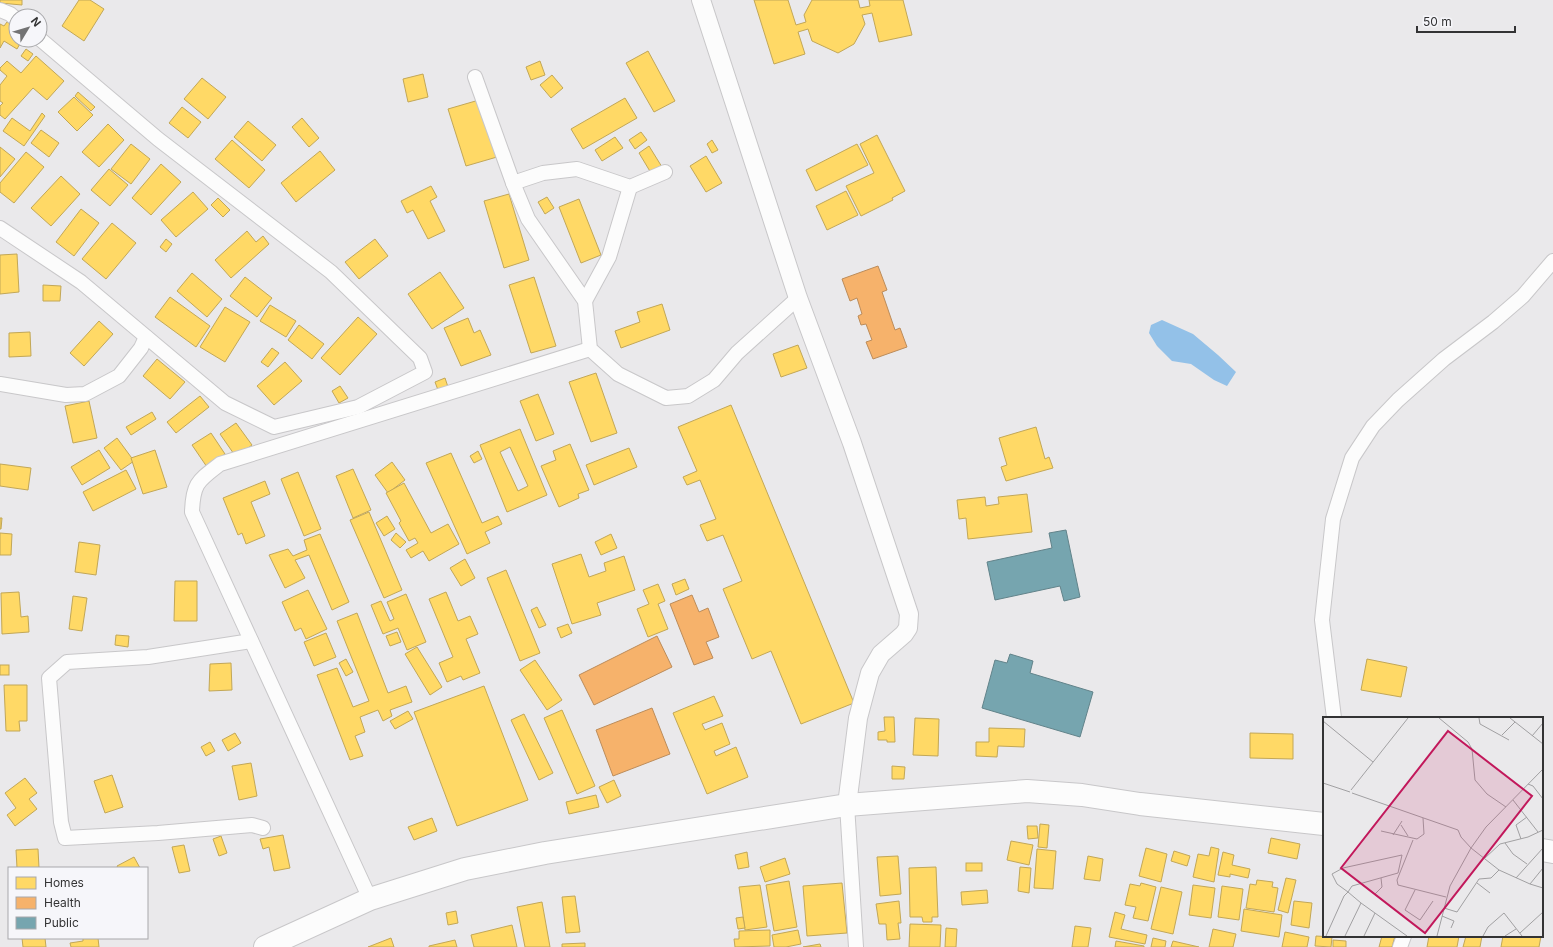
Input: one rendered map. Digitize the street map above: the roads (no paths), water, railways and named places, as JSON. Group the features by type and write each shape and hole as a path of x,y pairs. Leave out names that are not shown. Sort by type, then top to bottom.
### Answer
{"main road":[{"path":"274,945 370,900 472,867 545,853 848,805 1027,791 1082,795 1140,804 1323,824"},
{"path":"1543,850 1553,852"}],"street":[{"path":"701,0 798,298 852,443 909,614 908,628 904,634 881,654 870,673 858,718 848,805 856,947"},
{"path":"0,228 81,282 225,403 274,427 358,407 425,372 420,358 331,272 158,139 48,46"},
{"path":"474,77 513,183 528,218 585,301 590,349 618,374 666,398 688,396 714,380 737,353 798,298"},
{"path":"513,183 543,173 577,169 630,187 665,172"},
{"path":"585,301 609,257 630,187"},
{"path":"1334,717 1322,620 1333,519 1352,458 1373,426 1398,400 1444,359 1493,322 1523,296 1553,261"},
{"path":"0,384 66,395 85,394 119,376 142,348 146,337"},
{"path":"370,900 192,512 192,494 200,479 220,464 590,349"},
{"path":"251,641 148,657 67,662 49,678 61,822 65,838 158,833 252,825 263,828"},
{"path":"1400,947 1404,937"}],"water":[{"path":"1162,320 1193,334 1236,372 1227,386 1214,380 1191,364 1172,361 1157,346 1149,333 1151,325"}]}
